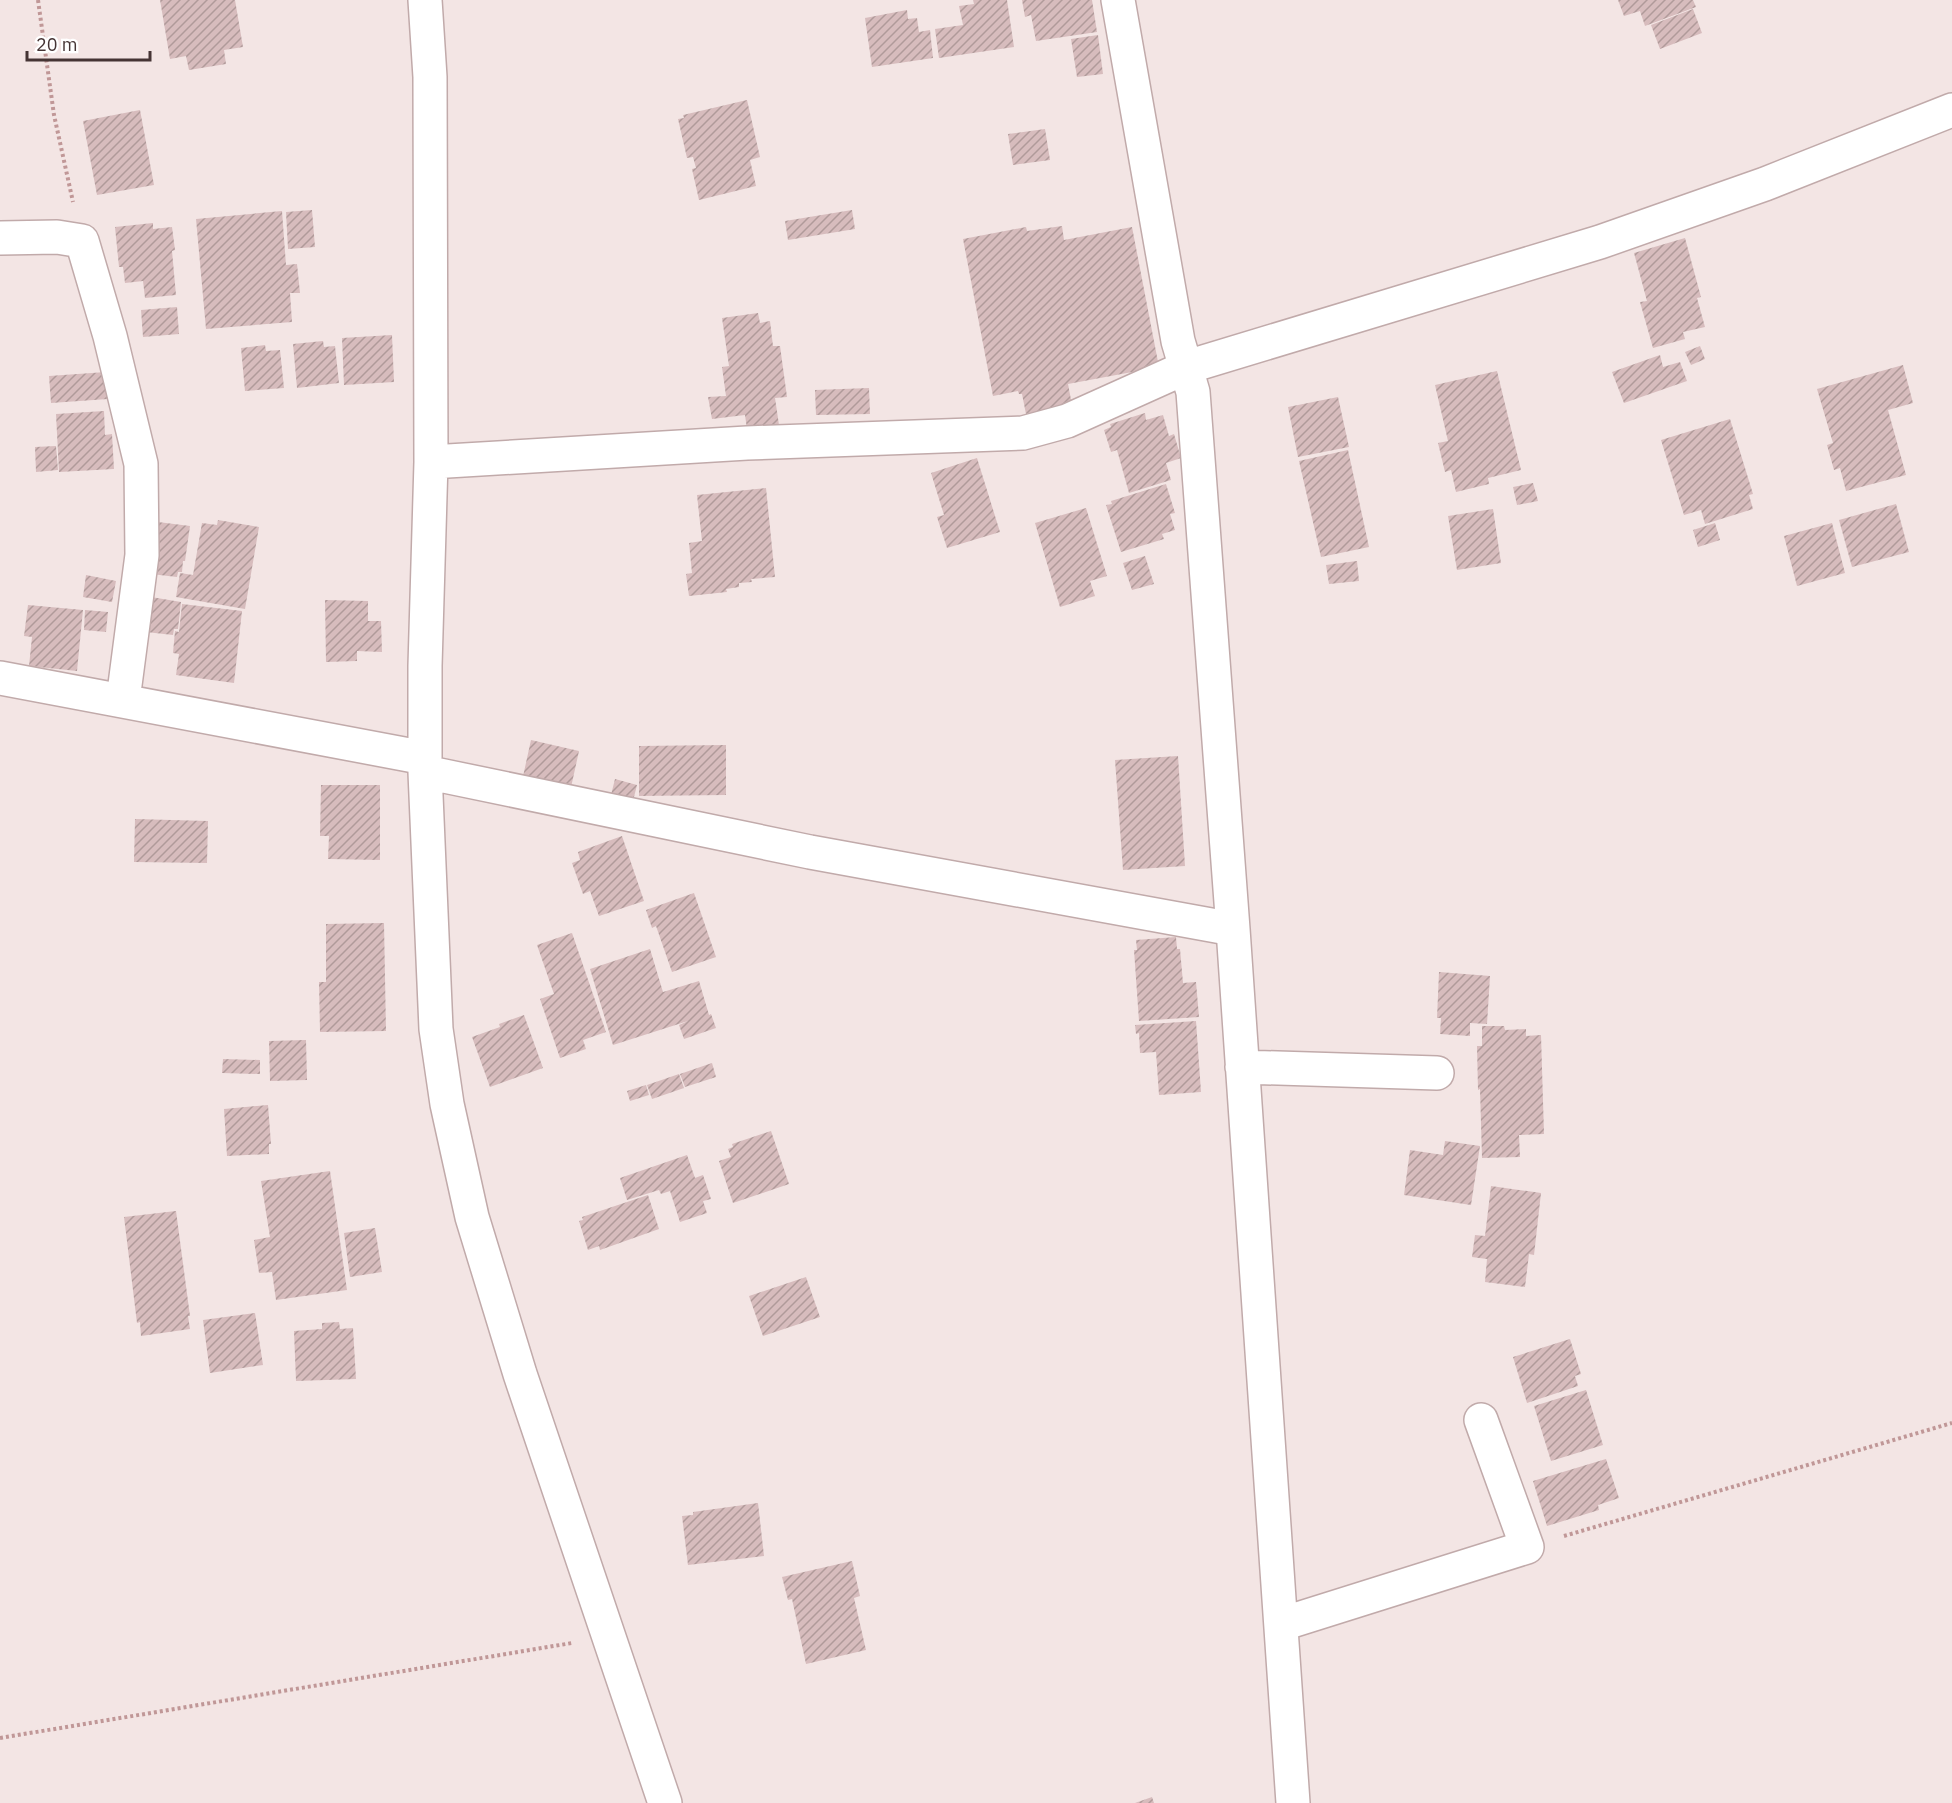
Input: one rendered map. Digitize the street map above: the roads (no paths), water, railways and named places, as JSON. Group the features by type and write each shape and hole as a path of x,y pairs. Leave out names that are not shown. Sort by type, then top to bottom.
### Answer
{"street":[{"path":"425,0 430,77 431,462 425,666 425,765 436,1029 447,1104 472,1217 520,1374 665,1803"},
{"path":"1118,0 1178,342 1193,392 1233,929 1293,1803"},
{"path":"431,462 747,443 1023,433 1068,421 1186,367 1600,242 1765,184 1952,110"},
{"path":"0,238 57,237 82,241 110,336 141,464 142,555 123,700"},
{"path":"0,678 123,700 810,852 1233,929"},
{"path":"1242,1067 1437,1073"},
{"path":"1282,1624 1527,1547 1481,1420"}]}
